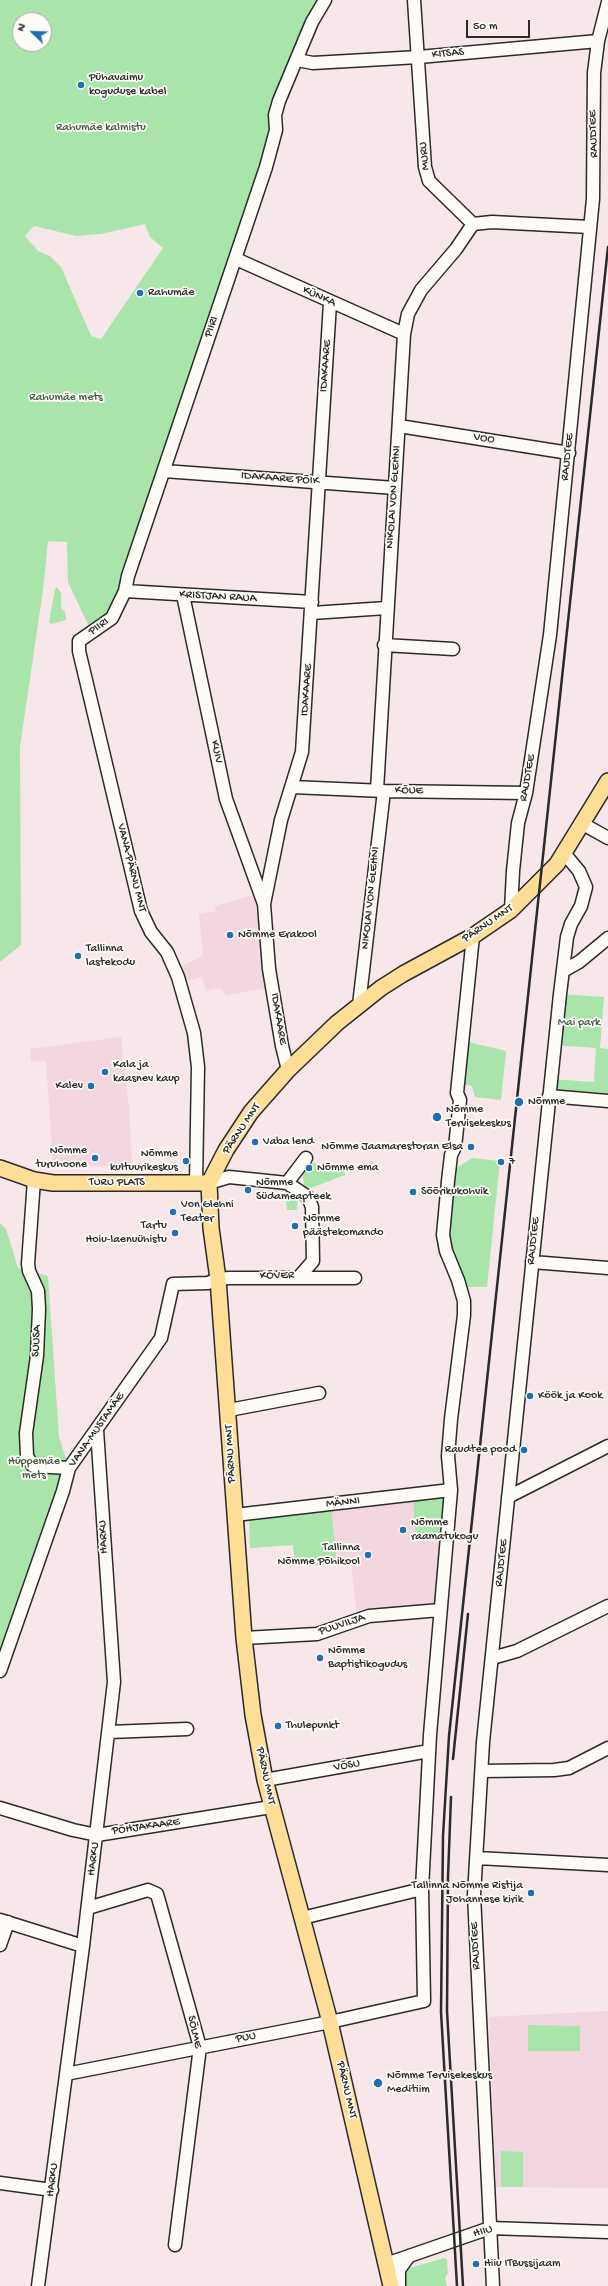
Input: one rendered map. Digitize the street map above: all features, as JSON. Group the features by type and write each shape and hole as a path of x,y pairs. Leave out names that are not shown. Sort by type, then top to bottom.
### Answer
{"main road":[{"name":"PÄRNU MNT","path":"391,2286 330,2022 271,1807 249,1688 244,1638 229,1410 218,1279 203,1183 251,1112 288,1070 359,1005 403,974 473,936 512,910 546,877 583,824 608,781"},
{"name":"TURU PLATS","path":"0,1168 29,1179 53,1183 203,1183"}],"street":[{"name":"PIIRI","path":"79,640 112,618 125,592 128,576 267,164 276,130 275,116 279,101 312,22 325,0"},
{"name":"MURU","path":"414,0 425,167 429,181 473,224"},
{"name":"RAUDTEE","path":"512,910 513,871 518,823 526,793 550,635 569,453 595,170 592,101 598,41 608,2"},
{"name":"KITSAS","path":"297,60 313,64 418,57 598,41"},
{"path":"473,224 492,222 590,227"},
{"name":"NIKOLAI VON GLEHNI","path":"359,1005 380,791 384,646 404,334 408,314 421,290 456,249 473,224"},
{"name":"KÜNKA","path":"236,259 330,303 404,334"},
{"name":"IDAKAARE","path":"288,1070 282,1046 269,969 264,904 281,820 302,752 330,303"},
{"name":"VOO","path":"399,426 569,453"},
{"name":"IDAKAARE PÕIK","path":"164,471 395,488"},
{"name":"KRISTJAN RAUA","path":"125,592 183,595 312,608 386,608"},
{"name":"KUIV","path":"183,595 226,799 264,904"},
{"name":"VANA-PÄRNU MNT","path":"79,640 79,651 141,911 151,932 167,952 178,977 194,1033 198,1067 197,1157 203,1183"},
{"path":"384,646 453,649"},
{"name":"KÕUE","path":"292,787 380,791 526,793"},
{"path":"583,824 608,838"},
{"name":"RAUDTEE","path":"493,2286 474,1895 483,1742 549,1096 563,971 570,924 581,906 586,887 579,872 564,852"},
{"path":"302,1918 422,1889 429,1751 451,1490 448,1456 464,1315 464,1301 458,1280 446,1251 443,1235 452,1146 460,1100 457,1093 457,1087 473,936"},
{"path":"563,971 579,962 608,938"},
{"path":"549,1096 608,1101"},
{"path":"203,1183 229,1177 287,1183 306,1158"},
{"name":"SUUSA","path":"29,1179 28,1264 29,1272 38,1291 39,1309 37,1356 26,1433 27,1456 33,1466 69,1468"},
{"name":"KÕVER","path":"218,1279 299,1277 313,1261 312,1207 308,1197 287,1183"},
{"path":"532,1262 608,1268"},
{"path":"299,1277 355,1278"},
{"name":"VANA-MUSTAMÄE","path":"0,1671 63,1491 69,1468 161,1338 173,1284 208,1283 218,1279"},
{"path":"229,1410 319,1393"},
{"name":"HARKU","path":"38,2286 52,2190 88,1908 114,1682 97,1430"},
{"path":"508,1497 608,1446"},
{"name":"MÄNNI","path":"235,1515 451,1490"},
{"path":"492,1658 517,1651 608,1606"},
{"name":"PUUVILJA","path":"244,1638 318,1634 369,1616 440,1610"},
{"path":"109,1732 187,1730"},
{"path":"482,1771 554,1770 569,1768 608,1748"},
{"name":"VÕSU","path":"265,1780 429,1751"},
{"name":"PÕHJAKAARE","path":"0,1808 73,1830 97,1834 271,1807"},
{"path":"477,1858 608,1864"},
{"name":"PUU","path":"66,2074 330,2022 424,2001 422,1889"},
{"name":"SÕLME","path":"88,1908 148,1890 157,1894 200,2047 175,2246"},
{"path":"0,1945 4,1921 83,1946"},
{"path":"0,2183 52,2190"},
{"name":"HIIU","path":"386,2264 490,2228 608,2232"},
{"path":"399,2286 399,2270 410,2256"}],"shaded area":[{"name":"Nõmme Erakool","path":"254,895 267,988 227,995 219,988 206,991 202,977 184,982 180,967 203,956 199,914 216,911 215,906"},
{"path":"121,1037 129,1107 132,1166 53,1165 46,1061 31,1062 30,1049"},
{"name":"Tallinna Nõmme Põhikool","path":"447,1496 435,1608 357,1617 351,1562 309,1566 295,1564 293,1545 250,1548 249,1518"},
{"path":"608,2011 608,2188 496,2187 489,2017"}],"green space":[{"name":"Rahumäe mets","path":"0,0 319,0 297,60 276,130 125,591 92,633 68,582 67,542 48,541 43,590 20,747 21,945 0,962","holes":["145,224 150,237 163,248 101,339 91,336 61,267 50,256 38,251 25,236 34,226 76,236 101,234"]},
{"path":"57,587 61,593 61,608 65,612 66,620 51,624 49,622 55,589"},
{"name":"Mai park","path":"560,994 604,997 600,1048 608,1049 608,1101 549,1096 551,1079 594,1082 596,1048 554,1045"},
{"path":"468,1042 506,1052 501,1100 475,1097 472,1086 463,1084"},
{"path":"472,1158 500,1161 487,1287 465,1287 449,1242 453,1170"},
{"path":"314,1163 340,1168 345,1171 345,1175 311,1188 306,1187 304,1185 302,1170 309,1164"},
{"path":"285,1191 298,1195 297,1210 287,1210"},
{"name":"Hüppemäe mets","path":"0,1223 6,1229 18,1268 48,1276 59,1437 69,1468 0,1671"},
{"path":"447,1496 443,1537 416,1539 413,1499"},
{"path":"331,1508 337,1563 309,1566 295,1564 293,1545 250,1548 249,1518"},
{"path":"528,2025 580,2026 580,2051 528,2051"},
{"path":"501,2151 523,2152 523,2187 501,2187"},
{"path":"445,2258 447,2260 448,2273 445,2278 447,2286 406,2286 405,2277 409,2268"}],"railway":[{"path":"457,2286 441,2012 443,1836 449,1736 608,247"},
{"path":"453,1759 468,1614"},
{"path":"451,1797 448,1877 447,2011 463,2286"}],"place":[{"name":"Pühavaimu koguduse kabel","path":"81,85"},
{"name":"Rahumäe","path":"140,293"},
{"name":"Nõmme Erakool","path":"230,935"},
{"name":"Tallinna lastekodu","path":"78,956"},
{"name":"Kala ja kaasnev kaup","path":"105,1072"},
{"name":"Kalev","path":"91,1086"},
{"name":"Nõmme","path":"519,1102"},
{"name":"Nõmme Tervisekeskus","path":"437,1117"},
{"name":"Vaba lend","path":"255,1142"},
{"name":"Nõmme Jaamarestoran Elsa","path":"471,1147"},
{"name":"Nõmme turuhoone","path":"95,1158"},
{"name":"Nõmme kultuurikeskus","path":"186,1161"},
{"name":"7","path":"501,1162"},
{"name":"Nõmme ema","path":"309,1168"},
{"name":"Nõmme Südameapteek","path":"248,1190"},
{"name":"Sõõrikukohvik","path":"413,1192"},
{"name":"Von Glehni Teater","path":"173,1212"},
{"name":"Nõmme päästekomando","path":"295,1226"},
{"name":"Tartu Hoiu-laenuühistu","path":"175,1233"},
{"name":"Köök ja Kook","path":"530,1396"},
{"name":"Raudtee pood","path":"524,1450"},
{"name":"Nõmme raamatukogu","path":"403,1530"},
{"name":"Tallinna Nõmme Põhikool","path":"368,1555"},
{"name":"Nõmme Baptistikogudus","path":"320,1658"},
{"name":"Thulepunkt","path":"278,1726"},
{"name":"Tallinna Nõmme Ristija Johannese kirik","path":"531,1893"},
{"name":"Nõmme Tervisekeskus Meditiim","path":"378,2083"},
{"name":"Hiiu ITBussijaam","path":"476,2264"}],"park label":[{"name":"Rahumäe kalmistu","path":"101,128"}]}
